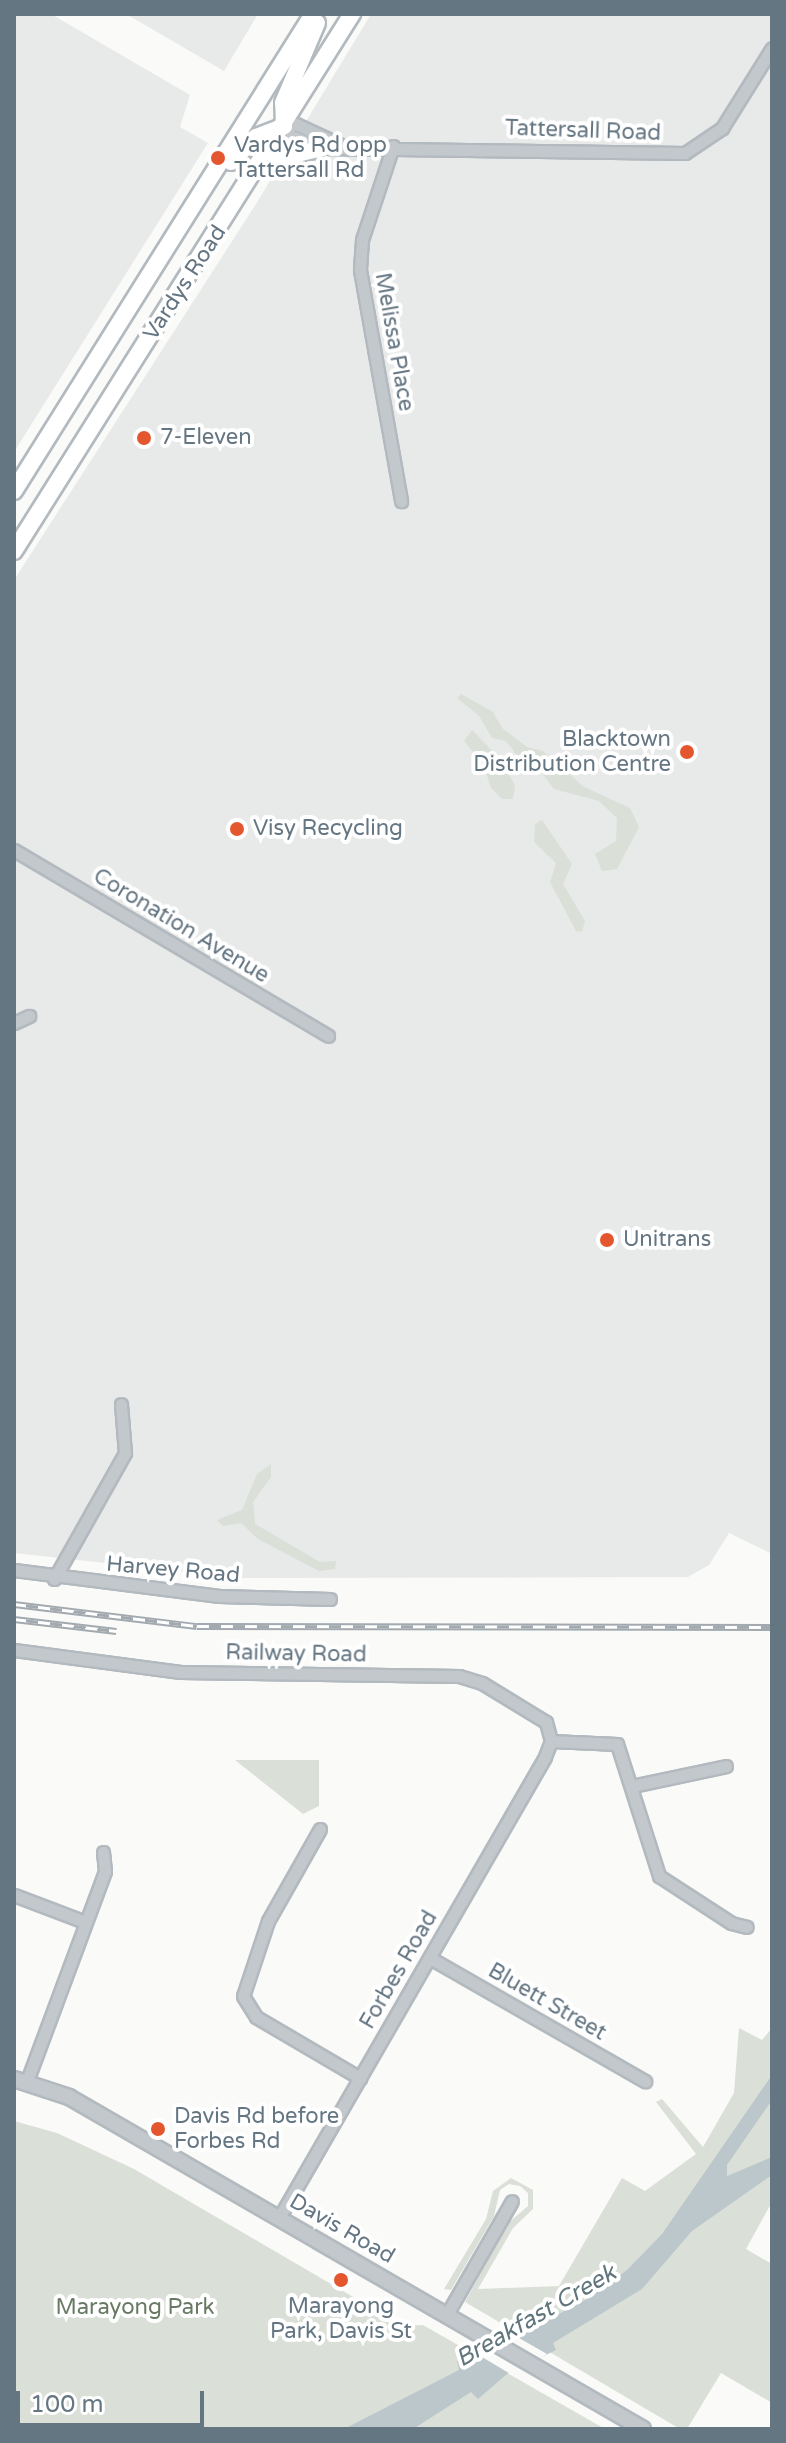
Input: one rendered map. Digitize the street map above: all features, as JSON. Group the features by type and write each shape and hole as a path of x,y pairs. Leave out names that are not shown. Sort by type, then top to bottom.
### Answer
{"main road":[{"name":"Vardys Road","path":"14,491 211,183 313,14"},
{"path":"211,183 256,137 284,126 283,103 320,14"},
{"name":"Vardys Road","path":"14,551 263,162 352,14"},
{"path":"263,162 322,148"}],"street":[{"name":"Tattersall Road","path":"322,148 339,144 657,156 685,153 703,146 722,128 772,48"},
{"name":"Tattersall Road","path":"284,126 296,124 339,144"},
{"path":"284,126 291,136 322,148"},
{"name":"Melissa Place","path":"393,146 362,240 360,270 401,501"},
{"name":"Coronation Avenue","path":"14,850 328,1036"},
{"path":"14,1023 29,1016"},
{"path":"54,1579 125,1453 121,1404"},
{"name":"Harvey Road","path":"14,1570 54,1579 219,1596 330,1599"},
{"name":"Railway Road","path":"14,1650 181,1672 459,1676 537,1714 546,1722 551,1741"},
{"path":"551,1741 617,1744 659,1876 731,1923 747,1927"},
{"name":"Forbes Road","path":"279,2218 551,1741"},
{"path":"632,1786 726,1766"},
{"path":"320,1829 268,1921 243,1996 256,2017 360,2078"},
{"path":"20,2080 105,1871 103,1852"},
{"path":"14,1895 85,1922"},
{"name":"Bluett Street","path":"430,1958 645,2081"},
{"name":"Davis Road","path":"20,2080 69,2097 643,2429"},
{"path":"447,2314 512,2201"}],"shaded area":[{"path":"14,14 51,14 190,95 180,127 208,143 14,452"},
{"path":"126,14 258,14 224,71"},
{"path":"371,14 772,14 772,1554 729,1533 709,1565 688,1577 241,1578 14,1553 14,580 256,204"},
{"path":"772,2075 772,2100 727,2165 727,2176 772,2157 772,2175 692,2231 642,2289 553,2343 556,2350 507,2374 478,2399 471,2392 413,2429 344,2429 459,2370 457,2361 482,2354 537,2317 542,2323 587,2299 627,2270 662,2234"}],"green space":[{"path":"461,694 493,712 502,728 527,747 543,751 584,787 630,808 639,827 617,869 602,871 595,854 616,841 617,818 599,801 554,789 536,765 519,758 506,741 492,738 479,716 457,698"},
{"path":"472,730 503,762 515,786 513,799 502,799 491,788 483,763 464,741"},
{"path":"542,820 572,864 563,884 585,921 582,932 576,931 550,882 556,863 534,842 535,824"},
{"path":"271,1464 271,1477 253,1502 255,1524 320,1562 336,1561 335,1569 319,1571 258,1539 241,1523 223,1526 217,1520 242,1510 257,1474"},
{"path":"235,1760 319,1760 319,1806 303,1814"},
{"path":"739,2028 762,2040 772,2028 772,2202 746,2249 772,2264 772,2403 721,2373 687,2429 680,2429 465,2302 507,2224 528,2206 528,2193 520,2186 509,2184 500,2190 494,2216 451,2290 444,2289 486,2219 493,2191 511,2178 533,2190 533,2209 513,2228 478,2289 559,2286 622,2178 645,2191 696,2154 656,2102 662,2099 703,2147 734,2093"},
{"name":"Marayong Park","path":"14,2121 57,2133 134,2169 403,2326 423,2325 605,2429 14,2429"}],"pier":[{"path":"512,2334 547,2354 512,2375 477,2354"}],"railway":[{"path":"14,1604 197,1626 772,1627"},
{"path":"14,1619 116,1631"}],"place":[{"name":"Vardys Rd opp Tattersall Rd","path":"218,158"},
{"name":"7-Eleven","path":"144,438"},
{"name":"Blacktown Distribution Centre","path":"687,752"},
{"name":"Visy Recycling","path":"237,829"},
{"name":"Unitrans","path":"607,1240"},
{"name":"Davis Rd before Forbes Rd","path":"158,2129"},
{"name":"Marayong Park, Davis St","path":"341,2280"}],"water label":[{"name":"Breakfast Creek","path":"536,2316"}]}
